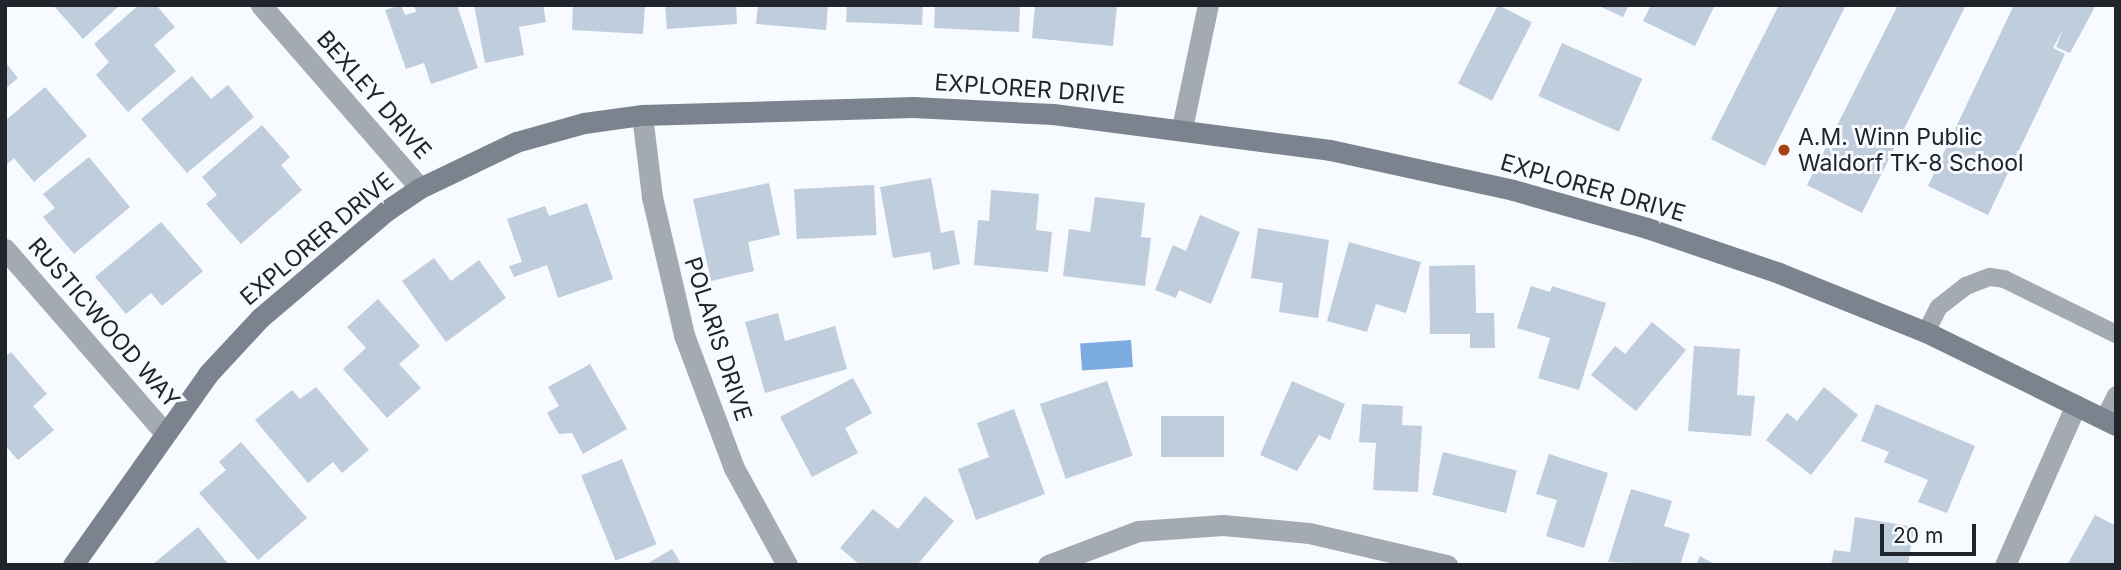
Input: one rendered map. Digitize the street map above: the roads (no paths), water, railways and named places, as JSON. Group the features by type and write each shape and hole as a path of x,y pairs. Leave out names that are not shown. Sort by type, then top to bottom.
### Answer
{"street":[{"name":"BEXLEY DRIVE","path":"261,5 420,188"},
{"path":"1182,128 1208,5"},
{"name":"EXPLORER DRIVE","path":"73,565 164,432 208,374 260,318 357,233 420,188 516,142 584,123 642,115 913,107 1053,114 1182,128 1330,150 1513,190 1779,273 1926,332 2110,422"},
{"name":"POLARIS DRIVE","path":"642,115 652,197 684,335 734,468 787,565"},
{"name":"RUSTICWOOD WAY","path":"5,249 164,432"},
{"path":"2006,565 2076,405"},
{"path":"1048,565 1105,539 1171,525 1309,533 1447,565"}],"lane":[{"path":"1926,332 1939,307 1966,286 1990,277 2004,279 2116,334"},
{"path":"2110,422 2116,395"}],"water":[{"path":"1131,340 1133,367 1082,370 1080,344"}],"place":[{"name":"A.M. Winn Public Waldorf TK-8 School","path":"1784,150"}]}
